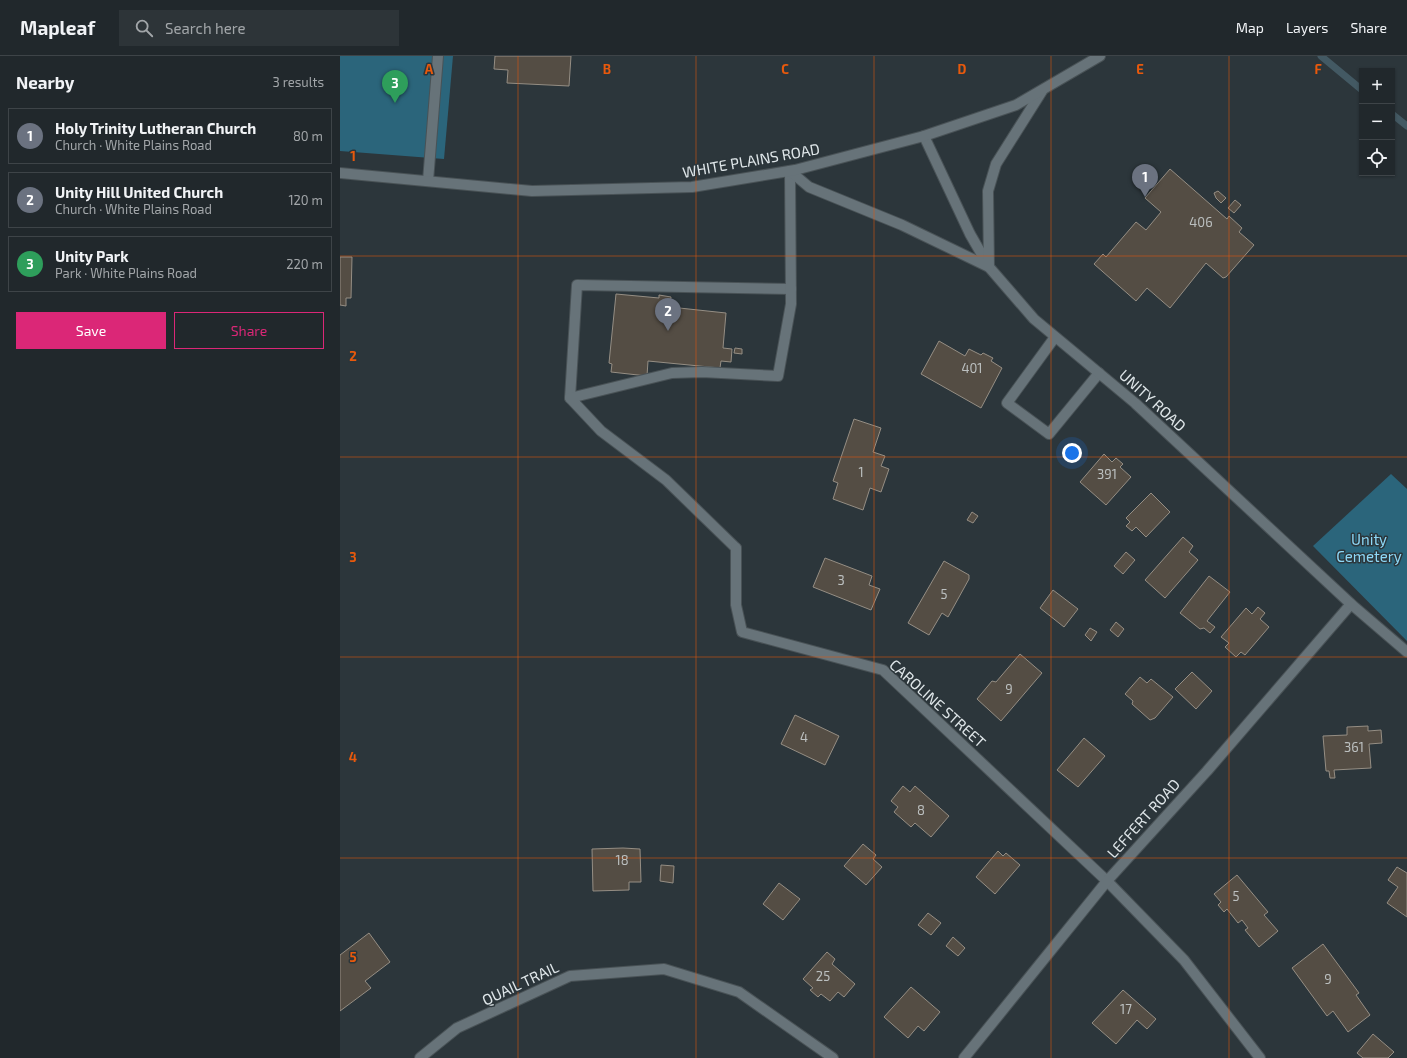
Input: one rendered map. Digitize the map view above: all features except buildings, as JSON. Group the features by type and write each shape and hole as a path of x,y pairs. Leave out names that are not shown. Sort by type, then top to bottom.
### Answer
{"main road":[{"path":"428,181 438,56"},
{"name":"WHITE PLAINS ROAD","path":"340,173 532,191 692,188 790,171 924,136 1016,105 1100,56"},
{"path":"790,171 809,187 902,225 989,267 988,191 996,164 1044,88"},
{"name":"UNITY ROAD","path":"924,136 970,234 989,267 1034,319 1135,403 1351,604 1407,652"},
{"path":"790,171 791,289 791,304 778,376 702,372 672,373 570,398 577,285 791,289"},
{"path":"1055,337 1008,403 1049,434 1099,373"},
{"name":"CAROLINE STREET","path":"570,398 601,431 666,480 736,548 736,605 742,632 883,670 1107,881"},
{"name":"LEFFERT ROAD","path":"964,1058 1107,881 1207,771 1351,604"},
{"path":"1107,881 1184,960 1260,1058"},
{"name":"QUAIL TRAIL","path":"420,1058 457,1028 570,976 664,970 738,992 833,1058"}],"green space":[{"path":"340,56 453,56 444,159 340,151"},
{"name":"Unity Cemetery","path":"1391,474 1407,489 1407,641 1313,546"}],"waterway":[{"path":"1321,56 1359,88"},
{"path":"1395,116 1407,126"}],"place":[{"name":"Unity Park","path":"395,103"},
{"name":"Holy Trinity Lutheran Church","path":"1145,197"},
{"name":"Unity Hill United Church","path":"668,331"}]}
